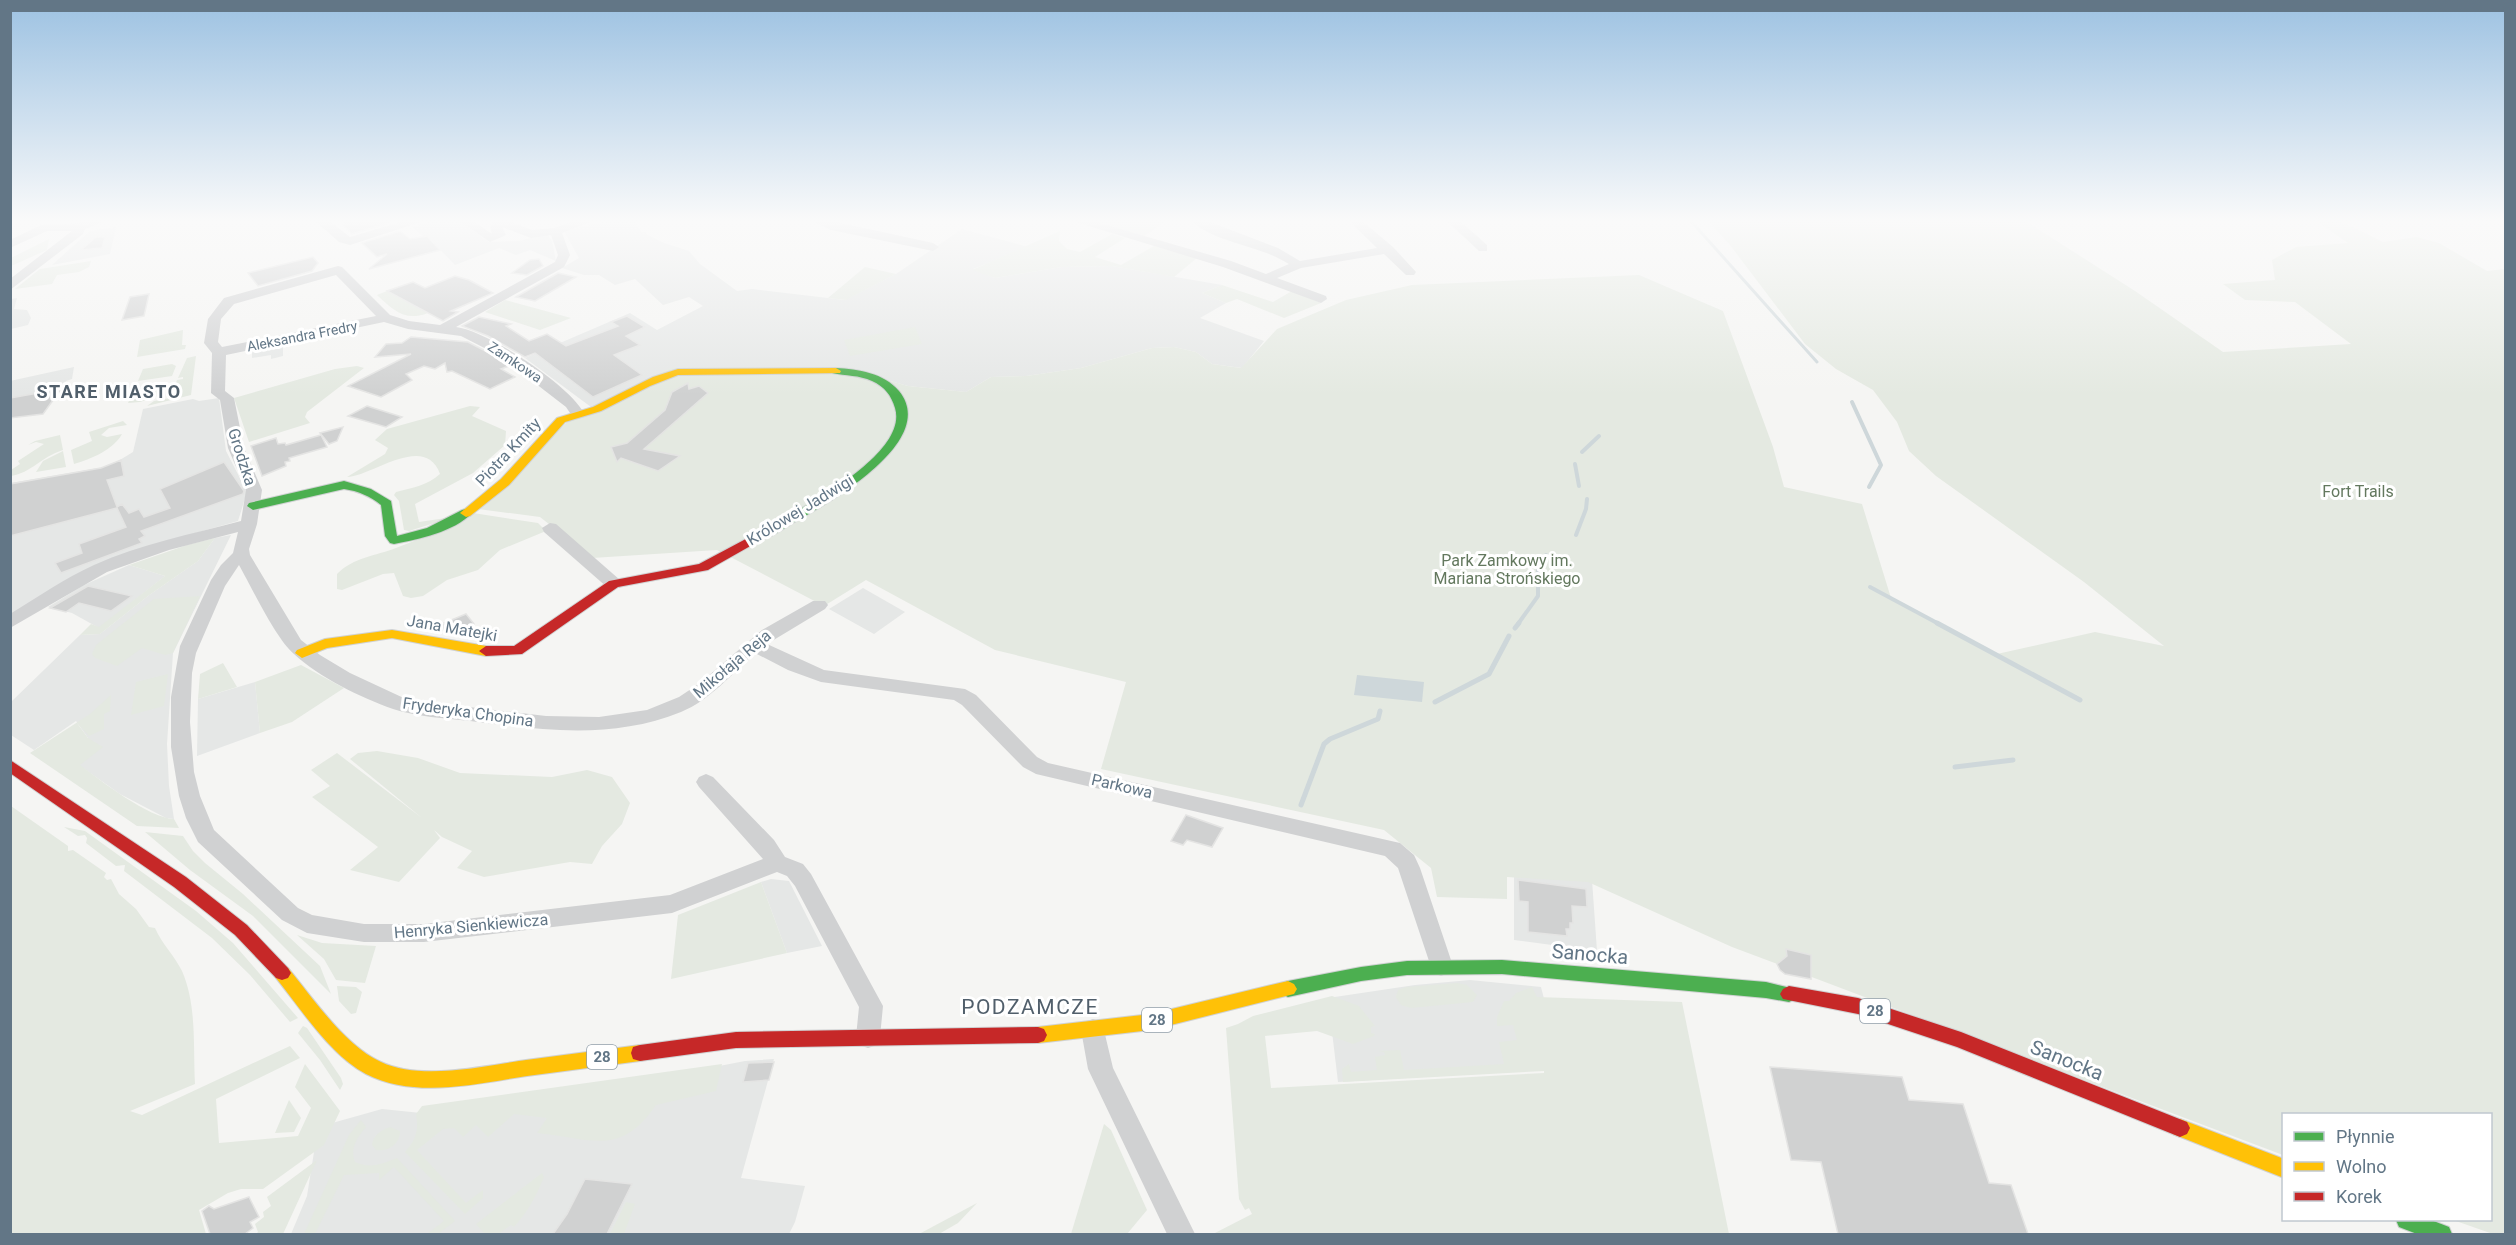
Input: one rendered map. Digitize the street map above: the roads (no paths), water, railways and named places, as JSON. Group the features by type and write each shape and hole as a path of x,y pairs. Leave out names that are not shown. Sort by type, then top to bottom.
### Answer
{"main road":[{"name":"Królowej Jadwigi","path":"577,413 594,411 654,379 678,372 852,371 883,382 897,394 903,408 903,420 896,437 884,454 835,493 710,564 696,569 614,584"},
{"name":"Piotra Kmity","path":"253,506 334,486 359,487 387,504 391,536 394,540 403,539 451,522 490,497 559,421 577,413"},
{"name":"Jana Matejki","path":"302,652 340,642 392,634 505,654 529,644 614,584"},
{"name":"28","path":"10,765 180,882 241,930 267,955 345,1046 375,1070 426,1079 443,1078 736,1040 868,1037"},
{"name":"Sanocka","path":"868,1037 1045,1035 1151,1022 1319,982 1407,968 1441,966 1544,969 1766,990 1858,1006 1961,1040 2282,1169"},
{"path":"2409,1221 2442,1234"}],"street":[{"path":"219,352 211,343 211,327 220,309 232,298 282,278"},
{"path":"359,278 385,318"},
{"path":"442,329 534,278"},
{"path":"1267,278 1321,299"},
{"name":"Zamkowa","path":"385,318 408,325 464,332 505,353 572,404 577,413"},
{"name":"Aleksandra Fredry","path":"219,352 385,318"},
{"name":"Grodzka","path":"219,352 218,393 227,398 236,448 254,490 253,506 241,549 245,559"},
{"path":"10,622 80,578 101,569 165,545 249,524"},
{"path":"550,528 614,584"},
{"name":"Fryderyka Chopina","path":"245,559 294,644 302,652 326,668 400,704 555,723 607,724"},
{"name":"Henryka Sienkiewicza","path":"245,559 225,569 186,654 181,720 185,777 197,822 206,836 290,914 307,924 356,933 395,934 445,931 672,904 777,863"},
{"name":"Mikołaja Reja","path":"607,724 646,717 687,701 776,628 819,605"},
{"name":"Parkowa","path":"754,645 795,666 821,676 952,693 964,697 1030,762 1043,769 1392,849 1400,855 1409,868 1441,966"},
{"path":"706,782 766,846 777,863 795,870 803,880 871,1006 868,1037"},
{"path":"1093,1030 1101,1068 1181,1234"}],"waterway":[{"path":"1742,278 1817,362"},
{"path":"1852,402 1881,465 1869,487"},
{"path":"1582,452 1599,436"},
{"path":"1575,464 1579,486"},
{"path":"1576,535 1586,509 1587,499"},
{"path":"1518,624 1538,596 1538,568 1546,555"},
{"path":"1870,587 1939,624"},
{"path":"1515,628 1519,623"},
{"path":"1937,623 2080,700"},
{"path":"1435,702 1489,674 1509,636"},
{"path":"1301,805 1324,744 1330,739 1378,719 1380,711"},
{"path":"1955,767 2013,760"}],"district":[{"name":"STARE MIASTO","path":"109,391"},
{"name":"PODZAMCZE","path":"1030,1007"}],"park label":[{"name":"Fort Trails","path":"2358,491"},
{"name":"Park Zamkowy im. Mariana Strońskiego","path":"1507,569"}]}
